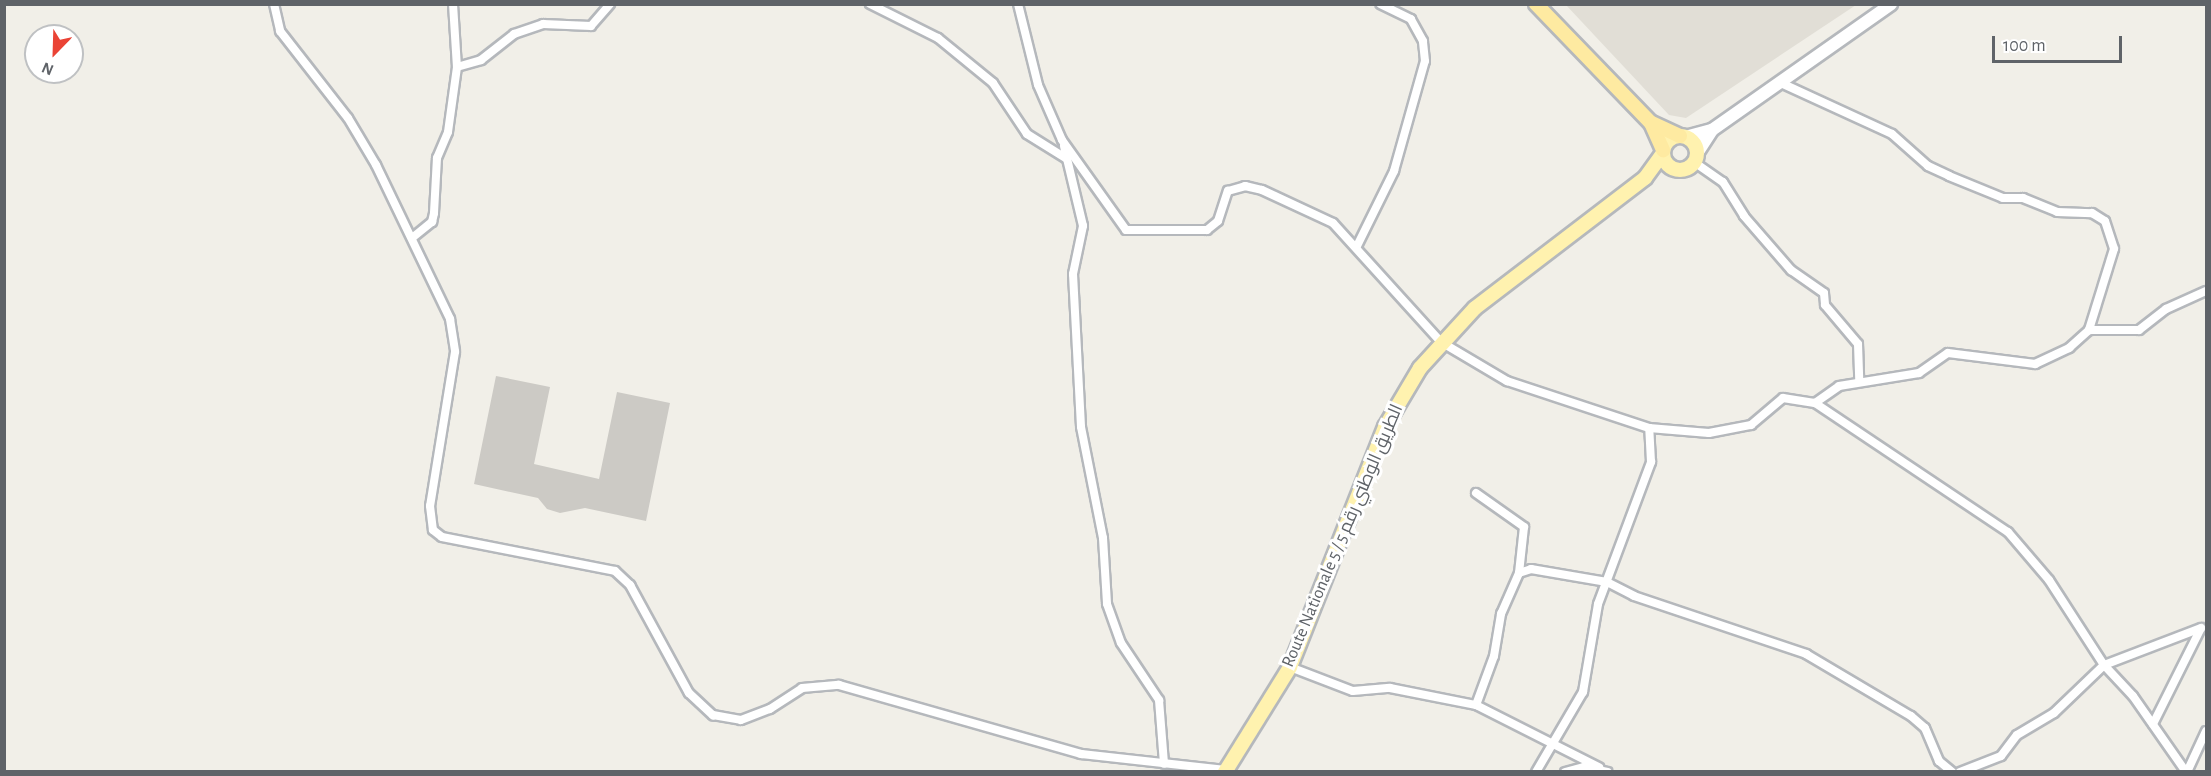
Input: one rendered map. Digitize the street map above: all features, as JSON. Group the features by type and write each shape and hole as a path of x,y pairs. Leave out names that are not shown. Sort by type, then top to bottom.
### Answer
{"highway":[{"path":"1536,4 1651,123 1663,151"},
{"path":"1651,123 1682,136"}],"main road":[{"path":"1645,178 1667,141 1712,130 1891,4"},
{"path":"1645,178 1679,169 1695,158 1712,130"},
{"path":"1682,136 1694,144 1695,158"},
{"path":"1663,151 1668,164 1679,169"},
{"name":"Route Nationale 5 / الطريق الوطني رقم 5","path":"1226,771 1290,667 1385,427 1410,382 1441,342 1494,293 1645,178"}],"street":[{"path":"273,4 280,32 348,118 412,238 456,339 429,513 433,530 442,537 615,572 630,585 689,693 713,715 741,720 770,709 802,688 839,685 1081,754 1226,771"},
{"path":"412,238 432,222 434,213 437,158 448,132 457,67 453,4"},
{"path":"457,67 482,60 514,34 543,24 591,26 610,4"},
{"path":"870,4 938,38 993,83 1027,134 1067,159"},
{"path":"1018,4 1038,85 1062,140 1083,226 1073,274 1082,427 1103,538 1107,604 1120,643 1159,700 1164,764"},
{"path":"1357,246 1394,171 1425,61 1423,41 1411,20 1380,4"},
{"path":"1781,83 1892,134 1928,166 1949,176 2003,198 2023,198 2057,212 2092,213 2105,221 2114,249 2089,330 2068,348 2035,364 1948,353 1907,377 1859,381 1827,392 1815,403"},
{"path":"1062,140 1126,230 1207,230 1218,221 1228,190 1245,186 1315,214 1357,246 1441,342 1507,381 1649,428 1737,431 1783,398 1815,403 2008,532 2049,580 2104,665 2153,724 2186,771 2206,731"},
{"path":"1695,158 1722,182 1744,216 1791,270 1824,293 1825,305 1858,344 1859,381"},
{"path":"2089,330 2139,330 2166,309 2206,291"},
{"path":"1536,771 1551,742 1574,713 1583,692 1598,604 1651,462 1649,428"},
{"path":"1476,493 1524,527 1519,573 1501,614 1494,656 1476,705"},
{"path":"1519,573 1531,569 1606,582 1835,668 1925,728 1939,761 1952,771"},
{"path":"1960,771 2001,756 2017,735 2054,713 2104,665 2201,628 2153,724"},
{"path":"1290,667 1353,691 1390,688 1476,705 1603,769"},
{"path":"1565,771 1603,769"}],"shaded area":[{"path":"1566,5 1856,5 1686,118 1669,115"}],"building":[{"path":"496,376 550,387 534,464 599,479 617,392 670,403 646,521 585,508 560,513 547,509 538,498 474,484"}]}
